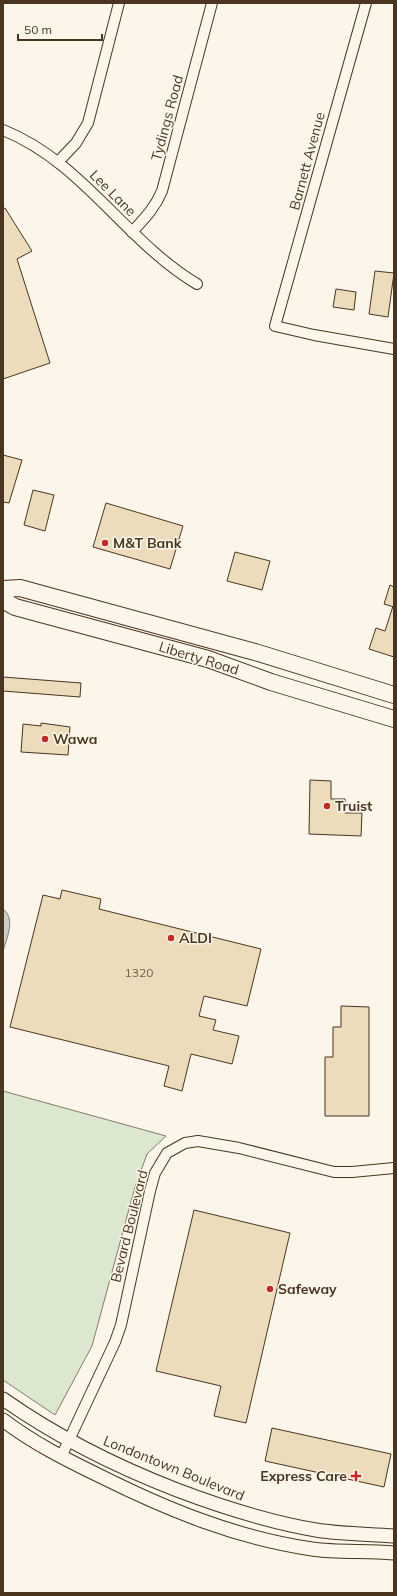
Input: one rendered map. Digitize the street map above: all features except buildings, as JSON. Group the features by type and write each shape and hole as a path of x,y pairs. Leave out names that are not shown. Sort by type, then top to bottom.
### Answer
{"main road":[{"name":"Liberty Road","path":"3,590 20,588 197,636 394,695"},
{"name":"Liberty Road","path":"3,600 15,607 208,659 271,682 394,719"},
{"path":"373,712 394,729"}],"street":[{"path":"58,162 76,143 88,123 119,3"},
{"name":"Tydings Road","path":"132,232 151,212 158,202 162,191 212,3"},
{"name":"Barnett Avenue","path":"366,3 275,326 314,335 394,349"},
{"name":"Lee Lane","path":"3,130 15,135 58,162 85,184 161,260 197,284"},
{"name":"Bevard Boulevard","path":"61,1457 115,1342 121,1325 150,1191 155,1173 167,1153 185,1144 198,1141 239,1148 334,1172 394,1168"},
{"name":"Londontown Boulevard","path":"3,1399 69,1442 120,1467 216,1505 254,1516 317,1530 394,1536"},
{"path":"3,1420 61,1457 182,1514 249,1536 314,1549 394,1553"}],"green space":[{"path":"3,1091 166,1136 147,1154 135,1187 92,1346 55,1415 3,1380"}],"shaded area":[{"path":"3,909 7,913 10,923 3,951"}],"place":[{"name":"M&T Bank","path":"105,543"},
{"name":"Wawa","path":"45,739"},
{"name":"Truist","path":"327,806"},
{"name":"ALDI","path":"171,938"},
{"name":"Safeway","path":"270,1289"},
{"name":"Express Care","path":"356,1476"}]}
